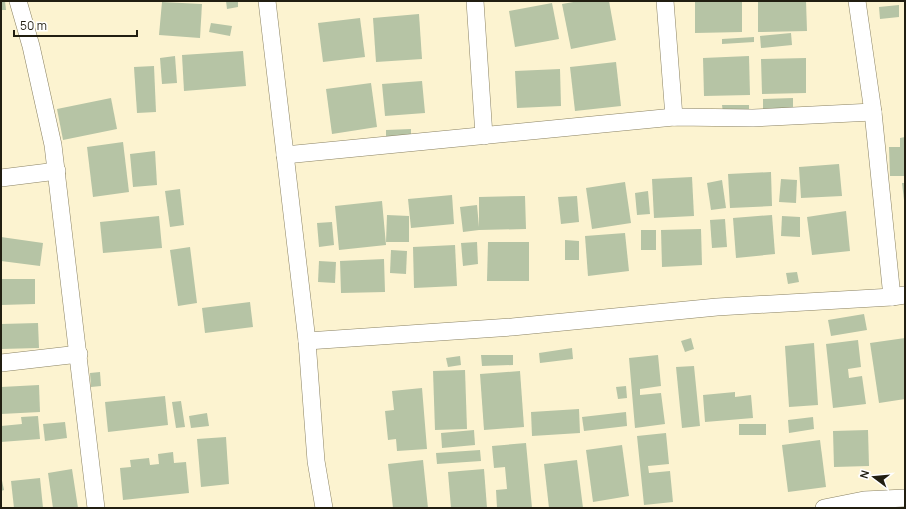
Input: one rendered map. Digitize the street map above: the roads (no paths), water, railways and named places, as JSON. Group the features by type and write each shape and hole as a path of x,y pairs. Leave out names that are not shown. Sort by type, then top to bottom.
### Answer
{"street":[{"path":"18,1 33,54 53,145 79,354 96,508"},
{"path":"266,1 307,340 316,461 324,508"},
{"path":"475,1 484,136"},
{"path":"665,1 674,117"},
{"path":"307,340 512,327 717,307 898,296 857,1"},
{"path":"285,155 674,117 753,118 873,112"},
{"path":"1,178 56,171"},
{"path":"1,363 79,354"},
{"path":"824,508 905,498"}]}
